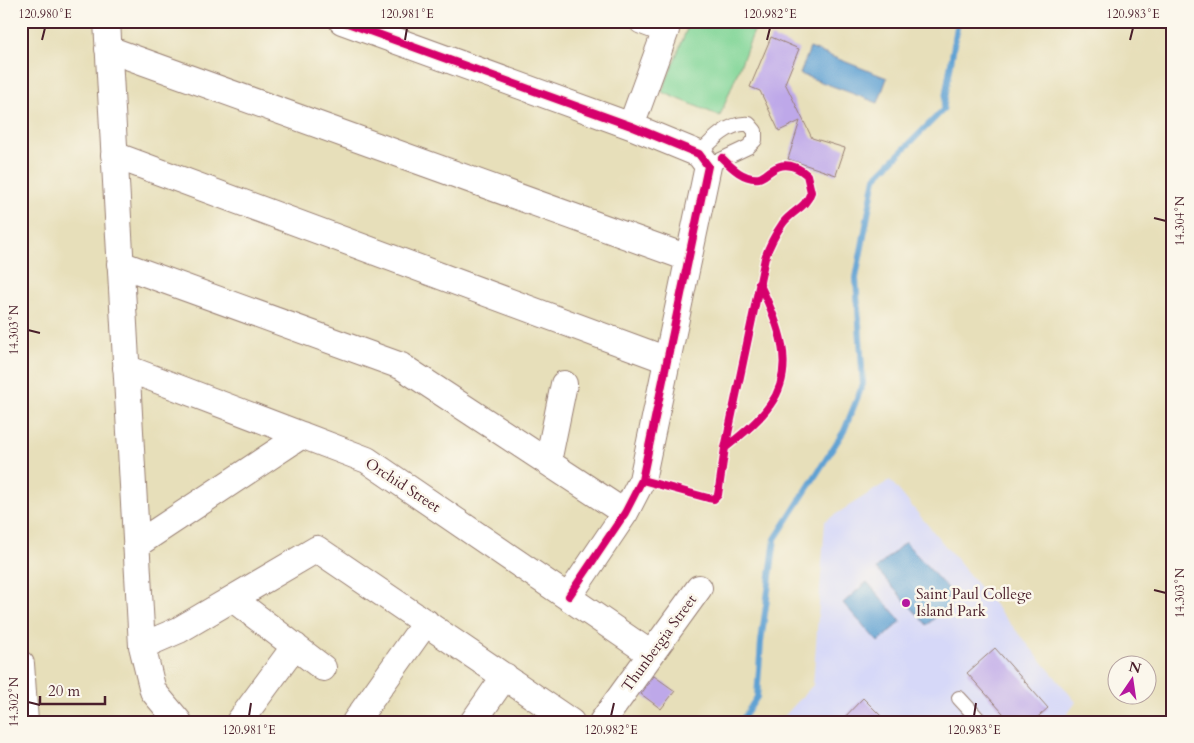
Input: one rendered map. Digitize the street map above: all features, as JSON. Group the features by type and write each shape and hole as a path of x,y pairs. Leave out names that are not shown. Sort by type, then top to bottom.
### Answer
{"street":[{"path":"106,21 142,646 153,691 179,722"},
{"path":"342,21 631,126 704,160 688,258 642,480 625,513 569,596"},
{"path":"631,126 666,30 642,21"},
{"path":"108,48 688,258"},
{"path":"114,155 667,360"},
{"path":"120,264 401,366 625,513"},
{"name":"Orchid Street","path":"126,368 367,460 569,596 651,654"},
{"path":"548,462 564,384"},
{"path":"136,545 302,435"},
{"path":"142,646 179,630 318,549 570,722"},
{"name":"Thunbergia Street","path":"602,722 699,588"},
{"path":"233,599 323,668"},
{"path":"355,722 426,622"},
{"path":"239,722 295,646"},
{"path":"21,664 25,722"},
{"path":"473,722 505,676"}],"lane":[{"path":"959,698 980,722"}],"shaded area":[{"name":"Saint Paul College Island Park","path":"890,480 1076,702 1062,722 779,722 813,685 825,521"}],"green space":[{"path":"690,21 758,21 720,116 662,92"}],"water":[{"path":"810,48 887,78 878,103 800,74"},
{"path":"905,542 956,598 927,625 876,569"},
{"path":"867,582 901,621 878,642 843,603"}],"building":[{"path":"771,37 799,49 785,83 812,138 845,148 836,175 788,159 800,121 779,131 760,91 750,87"},
{"path":"995,648 1048,708 1032,722 1011,722 967,673"},
{"path":"654,676 675,691 661,709 641,694"},
{"path":"863,698 887,722 840,722"}],"waterway":[{"path":"741,722 757,697 761,642 775,539 844,431 863,384 856,278 875,178 943,110 958,21"}],"cycle path":[{"path":"342,21 631,126 699,154 708,166 642,480 625,513 569,596"},
{"path":"642,480 708,498 714,499 718,495 725,448 765,258 783,223 806,202 811,192 807,175 795,167 786,165 777,167 761,177 754,178 743,175 722,158"},
{"path":"725,448 749,428 770,405 783,375 784,359 778,328 759,283"}],"place":[{"name":"Saint Paul College Island Park","path":"906,603"}]}
